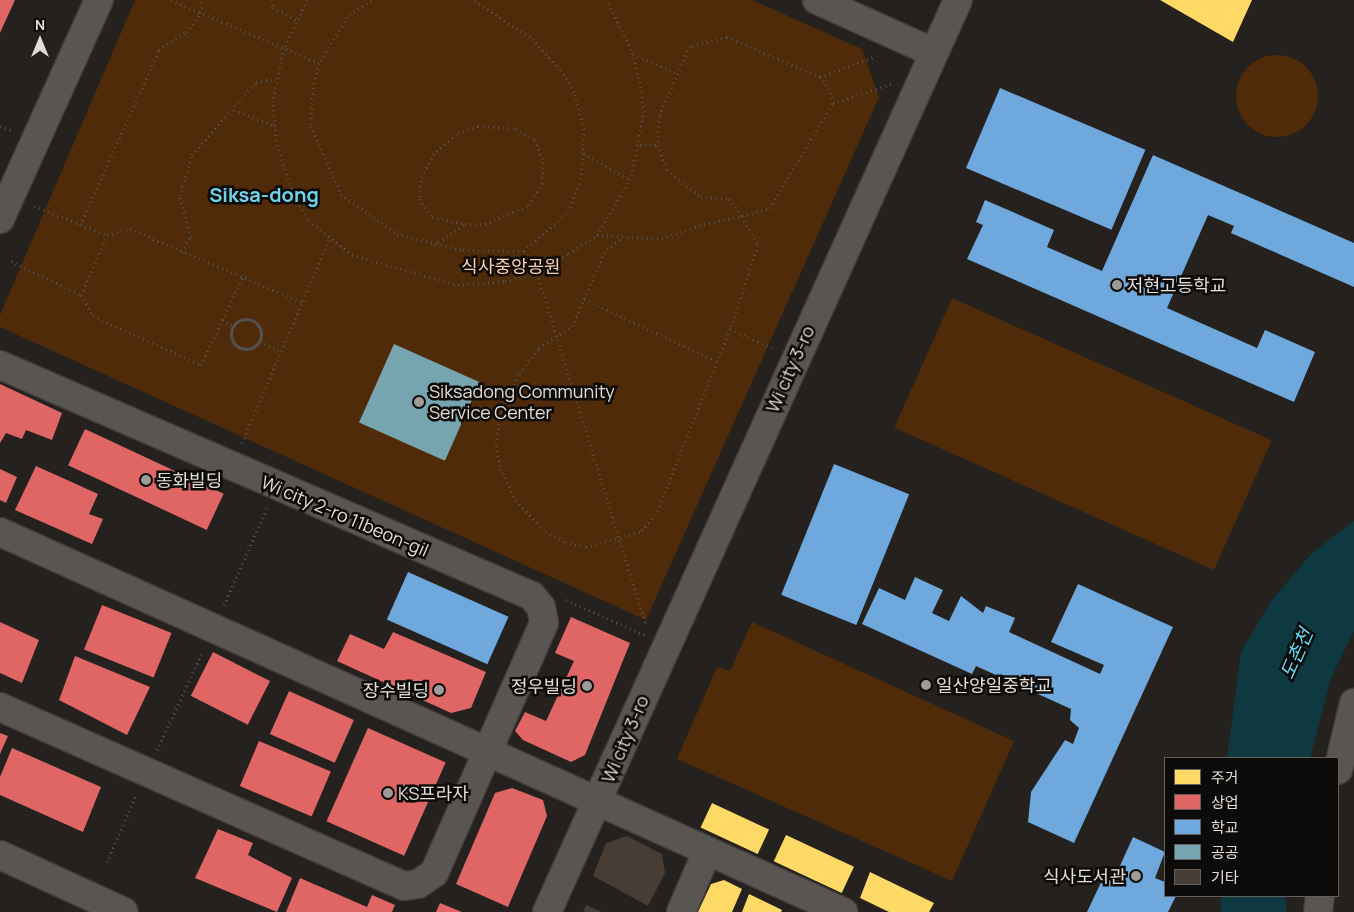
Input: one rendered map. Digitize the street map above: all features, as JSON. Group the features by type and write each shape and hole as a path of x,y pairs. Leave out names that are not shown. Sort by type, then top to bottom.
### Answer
{"street":[{"path":"0,219 99,0"},
{"path":"818,0 932,52"},
{"name":"Wi city 3-ro","path":"547,912 598,802 932,52 958,0"},
{"name":"Wi city 2-ro 11beon-gil","path":"0,365 532,596 541,607 544,623 484,753 434,873 404,886 0,707"},
{"path":"0,532 484,753 598,802"},
{"path":"1339,766 1354,703"},
{"name":"Wi city 3-ro","path":"598,802 843,912"},
{"path":"681,912 707,852"},
{"path":"0,855 124,912"},
{"path":"1318,912 1320,897"}],"path":[{"path":"171,0 319,63"},
{"path":"80,225 160,50 186,32 201,13 202,0"},
{"path":"271,0 273,7 296,20"},
{"path":"307,0 284,48 276,79 275,126 292,192 309,220 329,240 393,270 458,285 505,282 537,273 597,235 630,180 640,145 644,112 633,54 607,0"},
{"path":"371,0 347,17 319,63 311,126 341,194 398,234 433,245 496,253 524,251 568,212 581,179 584,129 574,92 560,69 530,37 473,0"},
{"path":"622,238 604,253 572,326 556,335 519,373 506,402 496,444 500,466 516,501 544,530 564,542 586,547 620,540 640,532 656,515 730,329 758,245 742,216 729,199 701,197 667,170 658,145 659,116 690,46 726,37 820,77 830,89 833,103"},
{"path":"633,54 678,74"},
{"path":"820,77 880,54"},
{"path":"182,252 192,237 180,196 183,179 192,155 234,110 256,82 276,79"},
{"path":"597,235 662,239 770,208 833,103 894,83"},
{"path":"234,110 275,126"},
{"path":"0,126 14,132"},
{"path":"433,245 465,224 485,224 529,205 542,182 543,159 534,139 514,128 478,126 456,134 434,154 422,176 419,199 432,217 465,224"},
{"path":"640,145 658,145"},
{"path":"584,153 630,180"},
{"path":"34,206 107,235 130,229 302,302"},
{"path":"81,295 107,235"},
{"path":"239,448 329,240"},
{"path":"524,251 537,273 648,636 576,602 561,599"},
{"path":"11,261 81,295 93,316 201,365 243,277"},
{"path":"584,299 716,361"},
{"path":"222,320 234,327"},
{"path":"242,320 252,320 261,332 260,342 253,348 239,347 233,340 234,327 242,320"},
{"path":"730,329 775,349"},
{"path":"260,342 281,352"},
{"path":"221,611 270,502"},
{"path":"153,758 208,642"},
{"path":"107,862 140,787"}],"green space":[{"name":"식사중앙공원","path":"135,0 752,0 862,49 879,97 646,620 0,327 0,315"},
{"path":"1277,55 1293,58 1306,67 1315,80 1318,96 1315,112 1306,125 1293,134 1277,137 1261,134 1248,125 1239,112 1236,96 1239,80 1248,67 1261,58"},
{"path":"952,298 1272,440 1214,570 894,428"},
{"path":"752,622 1014,741 952,881 677,759 717,667 730,671"}],"water":[{"name":"도촌천","path":"1354,521 1354,631 1331,678 1310,757 1227,757 1241,652 1271,601 1312,553"},
{"path":"1221,897 1286,897 1286,912 1221,912"}],"building: 주거":[{"path":"1160,0 1252,0 1233,42"},
{"path":"712,803 769,830 758,854 701,827"},
{"path":"786,835 854,867 842,893 774,861"},
{"path":"870,872 934,903 929,912 889,912 860,898"},
{"path":"724,880 742,889 732,912 698,912 711,884"},
{"path":"749,894 782,910 781,912 742,912"}],"building: 상업":[{"path":"0,0 15,0 0,33"},
{"path":"0,384 62,413 52,440 26,430 22,439 6,433 0,443"},
{"name":"동화빌딩","path":"85,429 224,494 207,530 68,465"},
{"path":"36,466 98,494 89,514 103,519 92,544 15,510"},
{"path":"0,469 17,477 6,503 0,500"},
{"path":"102,605 172,633 154,678 84,650"},
{"name":"정우빌딩","path":"571,617 630,643 585,755 571,762 523,740 515,731 525,712 546,721 574,661 555,653"},
{"path":"0,622 39,640 22,683 0,673"},
{"name":"장수빌딩","path":"393,632 486,672 471,708 451,713 337,661 350,634 384,649"},
{"path":"213,652 270,681 248,725 191,696"},
{"path":"75,656 150,687 127,735 59,700"},
{"path":"289,691 354,720 335,763 270,734"},
{"name":"KS프라자","path":"368,728 446,763 404,856 327,821"},
{"path":"0,733 8,736 0,754"},
{"path":"259,741 331,771 312,817 240,786"},
{"path":"12,748 101,787 83,832 0,795 0,777"},
{"path":"512,788 543,800 547,816 508,907 456,884 495,793"},
{"path":"218,829 253,843 248,855 292,878 277,912 195,878"},
{"path":"300,878 367,907 372,895 395,905 392,912 286,912"},
{"path":"440,903 462,912 436,912"}],"building: 학교":[{"path":"1000,88 1145,150 1111,230 966,168"},
{"path":"1153,155 1354,243 1354,287 1231,233 1234,226 1208,215 1167,308 1257,348 1265,330 1315,352 1294,402 967,259 983,225 976,222 985,200 1054,230 1047,247 1102,271"},
{"path":"834,464 909,494 856,625 781,595"},
{"path":"408,572 508,617 487,664 387,620"},
{"path":"915,577 943,590 932,613 949,621 961,596 983,613 986,606 1015,618 1009,632 1100,674 1104,665 1051,642 1078,584 1173,627 1074,843 1028,822 1031,792 1065,740 1073,744 1079,728 1070,720 1071,709 976,666 972,674 862,624 879,588 905,600"},
{"name":"식사도서관","path":"1133,837 1164,852 1155,878 1164,882 1164,897 1176,897 1168,912 1087,912 1105,874 1114,879"}],"building: 공공":[{"name":"Siksadong Community Service Center","path":"394,344 480,382 445,461 359,423"}],"building: 기타":[{"path":"627,836 662,854 665,873 648,906 593,876 606,843"},
{"path":"586,905 602,912 583,912"}],"place":[{"name":"저현고등학교","path":"1117,285"},
{"name":"Siksadong Community Service Center","path":"419,402"},
{"name":"동화빌딩","path":"146,480"},
{"name":"일산양일중학교","path":"926,685"},
{"name":"정우빌딩","path":"587,686"},
{"name":"장수빌딩","path":"439,690"},
{"name":"KS프라자","path":"388,793"},
{"name":"식사도서관","path":"1136,876"}],"district":[{"name":"Siksa-dong","path":"264,194"}]}
